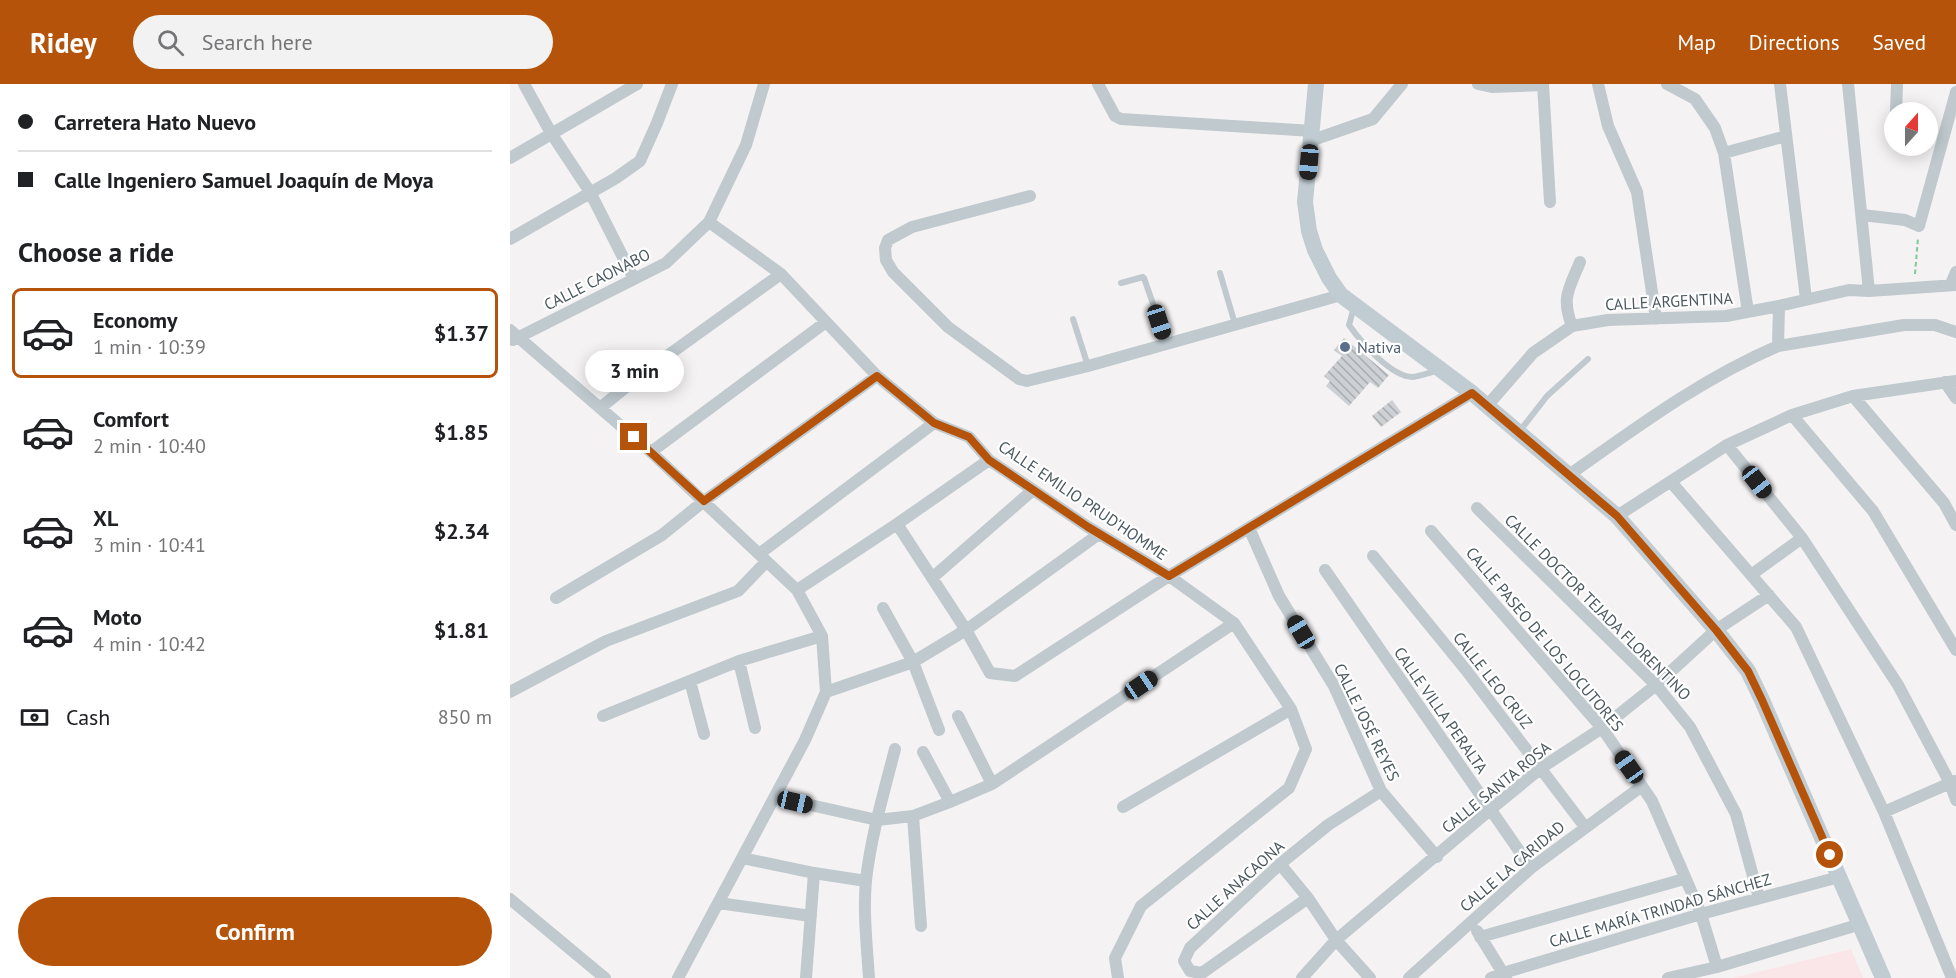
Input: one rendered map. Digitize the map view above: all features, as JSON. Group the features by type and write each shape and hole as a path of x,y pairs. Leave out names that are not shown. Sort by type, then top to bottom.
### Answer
{"main road":[{"path":"1317,84 1305,202 1309,231 1315,249 1324,269 1341,296 1442,369 1617,516 1716,630 1748,671 1762,700 1883,978"}],"street":[{"path":"524,84 551,133 590,192 634,279"},
{"path":"510,158 637,84"},
{"path":"510,239 616,178 640,160 672,84"},
{"name":"CALLE CAONABO","path":"512,336 666,263 709,222 746,145 764,84"},
{"path":"1098,84 1115,116 1121,119 1311,136 1373,119 1402,84"},
{"path":"1478,84 1492,87 1543,85 1550,202"},
{"path":"1598,84 1608,126 1637,192 1656,319"},
{"path":"1667,84 1695,99 1715,128 1724,153 1748,312"},
{"path":"1780,84 1806,299"},
{"path":"1848,84 1869,291"},
{"path":"1896,102 1897,84"},
{"path":"1862,215 1905,220 1919,226 1956,92"},
{"path":"1724,153 1786,136"},
{"path":"1030,196 912,226 888,240 885,248 886,260 893,272 948,327 1019,379 1027,381 1088,366 1341,296"},
{"name":"CALLE EMILIO PRUD'HOMME","path":"709,222 781,274 877,376 934,423 969,437 989,460 1099,534 1169,576 1234,623 1291,708 1306,749 1289,788 1141,906 1115,958 1118,978"},
{"path":"1572,326 1567,310 1566,295 1580,262"},
{"path":"600,408 642,374 781,274"},
{"name":"CALLE ARGENTINA","path":"1487,406 1533,353 1572,326 1608,320 1726,316 1849,290 1914,288 1954,280"},
{"path":"1778,346 1779,306"},
{"path":"651,452 826,322"},
{"path":"1569,475 1676,399 1742,362 1778,346 1904,325 1935,325 1956,332"},
{"path":"512,336 651,452 797,590 822,636 826,692 805,740 678,978"},
{"path":"556,598 663,535 704,501 877,376"},
{"path":"1617,516 1727,445 1792,415 1853,396 1950,382 1956,398"},
{"path":"897,524 966,630 990,673 1015,676 1169,576 1472,393"},
{"path":"1853,396 1944,503 1956,525"},
{"path":"1792,415 1873,511 1956,650"},
{"path":"510,692 606,641 738,591 763,558 934,423"},
{"path":"1727,445 1802,538 1898,685 1953,782 1956,800"},
{"path":"797,590 989,460"},
{"path":"1671,482 1796,627 1884,812 1952,978"},
{"path":"932,578 1034,490"},
{"name":"CALLE DOCTOR TEJADA FLORENTINO","path":"1477,508 1656,685 1690,727 1736,814 1760,898"},
{"name":"CALLE JOSÉ REYES","path":"1249,528 1279,596 1334,686 1381,791 1437,856"},
{"name":"CALLE PASEO DE LOS LOCUTORES","path":"1431,531 1602,729 1652,801 1701,914 1717,966"},
{"path":"826,692 913,662 966,630 1099,534"},
{"path":"1751,575 1802,538"},
{"name":"CALLE LEO CRUZ","path":"1373,556 1466,670 1585,827"},
{"name":"CALLE VILLA PERALTA","path":"1325,570 1531,868"},
{"name":"CALLE SANTA ROSA","path":"1302,978 1336,940 1541,768 1602,729 1656,685 1716,630 1769,595"},
{"path":"883,608 913,662 939,730"},
{"path":"775,797 877,820 913,816 950,802 992,784 1234,623"},
{"path":"603,716 739,661 822,636"},
{"path":"739,661 755,728"},
{"path":"690,681 704,734"},
{"path":"1123,807 1291,708"},
{"path":"958,716 992,784"},
{"path":"869,978 865,920 866,881 877,820 895,749"},
{"path":"923,752 950,802"},
{"path":"1884,812 1953,782"},
{"name":"CALLE LA CARIDAD","path":"1408,978 1531,868 1642,786"},
{"name":"CALLE ANACAONA","path":"1308,897 1202,973 1190,971 1184,961 1190,948 1280,864 1328,825 1381,791"},
{"path":"913,816 921,926"},
{"path":"742,858 866,881"},
{"path":"1280,864 1308,897 1336,940 1370,978"},
{"path":"806,978 814,873"},
{"name":"CALLE MARÍA TRINDAD SÁNCHEZ","path":"1491,978 1701,914 1839,877"},
{"path":"1480,937 1684,879"},
{"path":"510,899 605,978"},
{"path":"718,903 811,916"},
{"path":"1472,922 1504,975"},
{"path":"1668,978 1861,924"}],"lane":[{"path":"1220,273 1235,326"},
{"path":"1121,283 1144,278 1167,344"},
{"path":"1355,306 1349,326 1360,341 1396,373 1413,377 1442,369"},
{"path":"1072,319 1088,366"},
{"path":"1518,433 1547,396 1588,359"}],"path":[{"path":"1914,288 1919,226"}],"shaded area":[{"path":"1851,949 1863,978 1733,978"}],"building":[{"path":"1344,338 1389,375 1378,388 1370,382 1349,406 1326,386 1330,381 1324,376 1342,356 1334,350"},
{"path":"1392,400 1401,412 1381,427 1372,416"}],"place":[{"name":"Nativa","path":"1345,347"}],"route":[{"path":"634,437 704,501 877,376 934,423 969,437 989,460 1088,527 1169,576 1472,393 1617,516 1716,630 1748,671 1830,855"}]}
